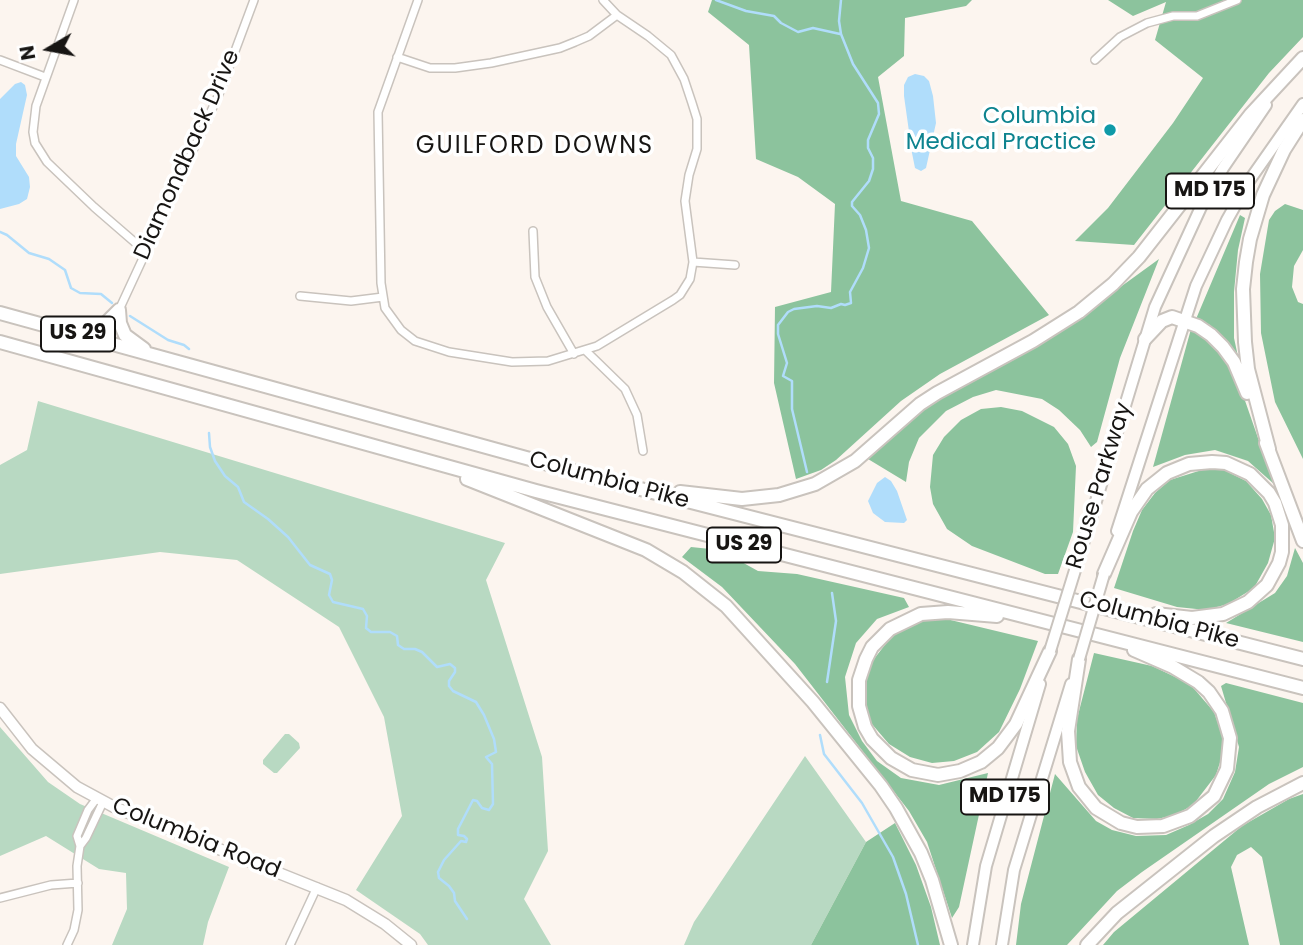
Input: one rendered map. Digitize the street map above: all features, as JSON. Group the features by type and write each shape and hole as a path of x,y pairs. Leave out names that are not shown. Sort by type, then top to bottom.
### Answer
{"highway":[{"path":"617,483 743,499 799,490 843,469 868,452 920,404 1057,327 1113,284 1157,236 1251,114 1303,58"},
{"path":"1269,449 1248,369 1243,317 1244,276 1250,239 1263,195 1284,150 1303,120"},
{"path":"65,330 102,327 119,310"},
{"path":"119,310 125,335 156,356"},
{"name":"Columbia Pike","path":"0,313 617,483 1303,659"},
{"path":"1145,340 1162,321 1172,317 1212,335 1234,362 1303,541"},
{"name":"Columbia Pike","path":"0,342 719,539 1303,688"},
{"path":"419,458 524,503 632,543 683,572 726,606 778,660 896,808 921,853 932,880 951,945"},
{"path":"1104,574 1138,501 1157,480 1178,467 1212,462 1240,468 1261,484 1279,513 1283,538 1279,563 1267,585 1236,609 1223,614 1192,618 1111,608"},
{"path":"1049,651 1016,724 998,748 971,767 938,775 912,770 882,751 861,717 859,680 866,659 880,638 909,618 934,612 961,612 1070,627"},
{"path":"1079,659 1070,713 1069,748 1074,776 1086,797 1108,817 1137,827 1176,822 1202,808 1222,784 1230,753 1227,724 1217,702 1198,682 1185,674 1102,635"},
{"path":"1087,945 1117,913 1214,835 1257,807 1303,783"}],"main road":[{"name":"Rouse Parkway","path":"972,945 986,866 1155,307 1183,242 1223,168 1256,118 1303,58"},
{"name":"Rouse Parkway","path":"1002,945 1014,870 1183,320 1227,219 1278,138 1303,104"},
{"name":"Columbia Road","path":"0,708 32,749 77,787 100,800 317,887 367,911 411,945"}],"street":[{"path":"74,0 45,77 33,132 39,151 78,193 146,252"},
{"name":"Diamondback Drive","path":"119,310 219,94 254,0"},
{"path":"418,0 377,112 383,298 389,316 401,330 426,345 489,360 512,362 548,360 574,354 609,339 680,295 690,279 693,262 685,201 697,149 697,119 684,79 671,55 617,15 603,0"},
{"path":"1095,60 1109,45 1132,29 1160,18 1198,16 1237,0"},
{"path":"397,57 430,68 491,64 576,42 589,36 617,15"},
{"path":"0,60 45,77"},
{"path":"533,231 535,277 547,307 574,354"},
{"path":"693,262 735,265"},
{"path":"300,296 351,301 383,298"},
{"path":"585,350 625,390 637,415 643,452"},
{"path":"67,945 76,921 80,846 77,836 88,810 100,800"},
{"path":"0,898 51,885 78,883"},
{"path":"290,945 317,887"}],"green space":[{"path":"712,0 972,0 966,6 905,18 904,56 878,77 901,201 972,221 1049,315 940,374 901,401 836,460 821,470 796,479 774,383 775,307 831,292 835,204 798,177 756,159 749,45 708,12"},
{"path":"1108,0 1303,0 1303,37 1269,73 1134,245 1075,241 1108,208 1173,123 1203,78 1155,40 1166,2 1133,16"},
{"path":"1285,204 1303,210 1303,250 1294,266 1292,287 1298,302 1303,304 1303,459 1275,402 1261,333 1260,274 1269,220 1275,211"},
{"path":"1240,215 1245,218 1238,250 1234,292 1234,338 1239,361 1210,325 1196,319"},
{"path":"1159,259 1120,358 1097,442 1091,447 1080,430 1059,410 1042,399 996,390 973,397 946,411 919,438 909,462 906,482 868,459 925,409 948,393 1046,341"},
{"path":"1191,329 1211,341 1228,359 1274,484 1248,461 1215,450 1185,455 1153,467"},
{"path":"38,401 505,543 486,580 542,757 548,851 524,899 551,945 428,945 420,934 356,890 402,816 384,717 339,627 237,560 160,552 0,574 0,465 27,450"},
{"path":"1001,407 1022,411 1054,427 1068,444 1076,466 1073,532 1058,574 1045,574 972,546 947,529 933,504 930,487 933,455 944,437 961,420 981,409"},
{"path":"1205,469 1222,469 1246,481 1262,499 1271,515 1275,538 1268,563 1254,588 1228,604 1206,610 1177,607 1114,588 1142,510 1155,493 1170,480"},
{"path":"691,547 720,550 758,571 797,574 904,598 909,607 877,619 856,643 845,677 849,715 862,741 877,761 901,778 939,785 988,773 959,907 952,918 927,842 909,811 795,664 722,587 682,557"},
{"path":"1295,548 1303,563 1303,642 1226,623 1275,593 1287,576"},
{"path":"938,617 1038,641 1020,689 999,732 977,752 954,761 932,763 910,757 889,744 871,723 865,704 865,679 874,659 891,637 914,622"},
{"path":"1094,653 1152,666 1190,684 1214,712 1222,735 1222,756 1216,775 1193,805 1175,815 1157,819 1133,818 1098,795 1085,772 1076,746 1077,719"},
{"path":"1226,683 1303,703 1303,767 1269,784 1142,872 1117,891 1067,945 1016,945 1021,904 1055,774 1096,821 1112,830 1136,836 1166,835 1189,825 1208,814 1223,799 1235,772 1239,747 1221,686"},
{"path":"0,727 48,782 80,804 229,867 208,922 203,945 112,945 127,909 126,873 99,869 46,836 0,856"},
{"path":"285,734 289,734 299,743 300,748 274,773 263,764 263,760"},
{"path":"805,756 866,842 811,945 684,945 694,922"},
{"path":"1303,794 1303,945 1280,945 1262,857 1251,847 1237,855 1231,867 1249,945 1103,945 1114,932 1242,826"},
{"path":"895,823 916,865 931,907 940,945 811,945 866,842"}],"water":[{"path":"915,74 924,76 929,81 936,123 926,168 921,171 915,168 904,96 904,85 908,77"},
{"path":"21,82 25,85 27,95 16,144 16,156 29,177 30,187 27,199 0,209 0,99 15,84"},
{"path":"885,477 897,491 907,520 904,523 885,522 873,513 868,501 877,483"}],"waterway":[{"path":"716,0 746,11 774,16 798,32 813,28 840,34"},
{"path":"807,472 792,409 792,381 783,376 787,363 778,325 788,312 794,309 817,306 831,308 851,303 850,292 863,268 869,248 866,230 852,202 869,181 873,169 868,140 879,114 878,103 853,64 841,34 841,0"},
{"path":"0,232 29,253 49,259 65,270 71,288 80,293 101,294 112,303"},
{"path":"130,316 168,340 189,349"},
{"path":"209,433 215,461 225,476 238,487 244,502 288,537 310,565 330,574 332,580 329,595 333,602 363,609 367,616 366,628 371,632 390,632 397,636 398,645 404,649 422,652 437,667 450,664 455,668 455,672 449,686 453,691 476,702 484,715 494,739 496,752 486,757 492,764 493,804 489,810 473,800 458,829 458,835 464,836 466,842 461,841 444,860 438,872 439,878 454,893 455,901 467,919"},
{"path":"827,682 836,621 832,593"},
{"path":"820,735 824,754 862,803 893,857 906,894 918,945"}],"place":[{"name":"Columbia Medical Practice","path":"1110,130"}],"district":[{"name":"GUILFORD DOWNS","path":"535,147"}]}
